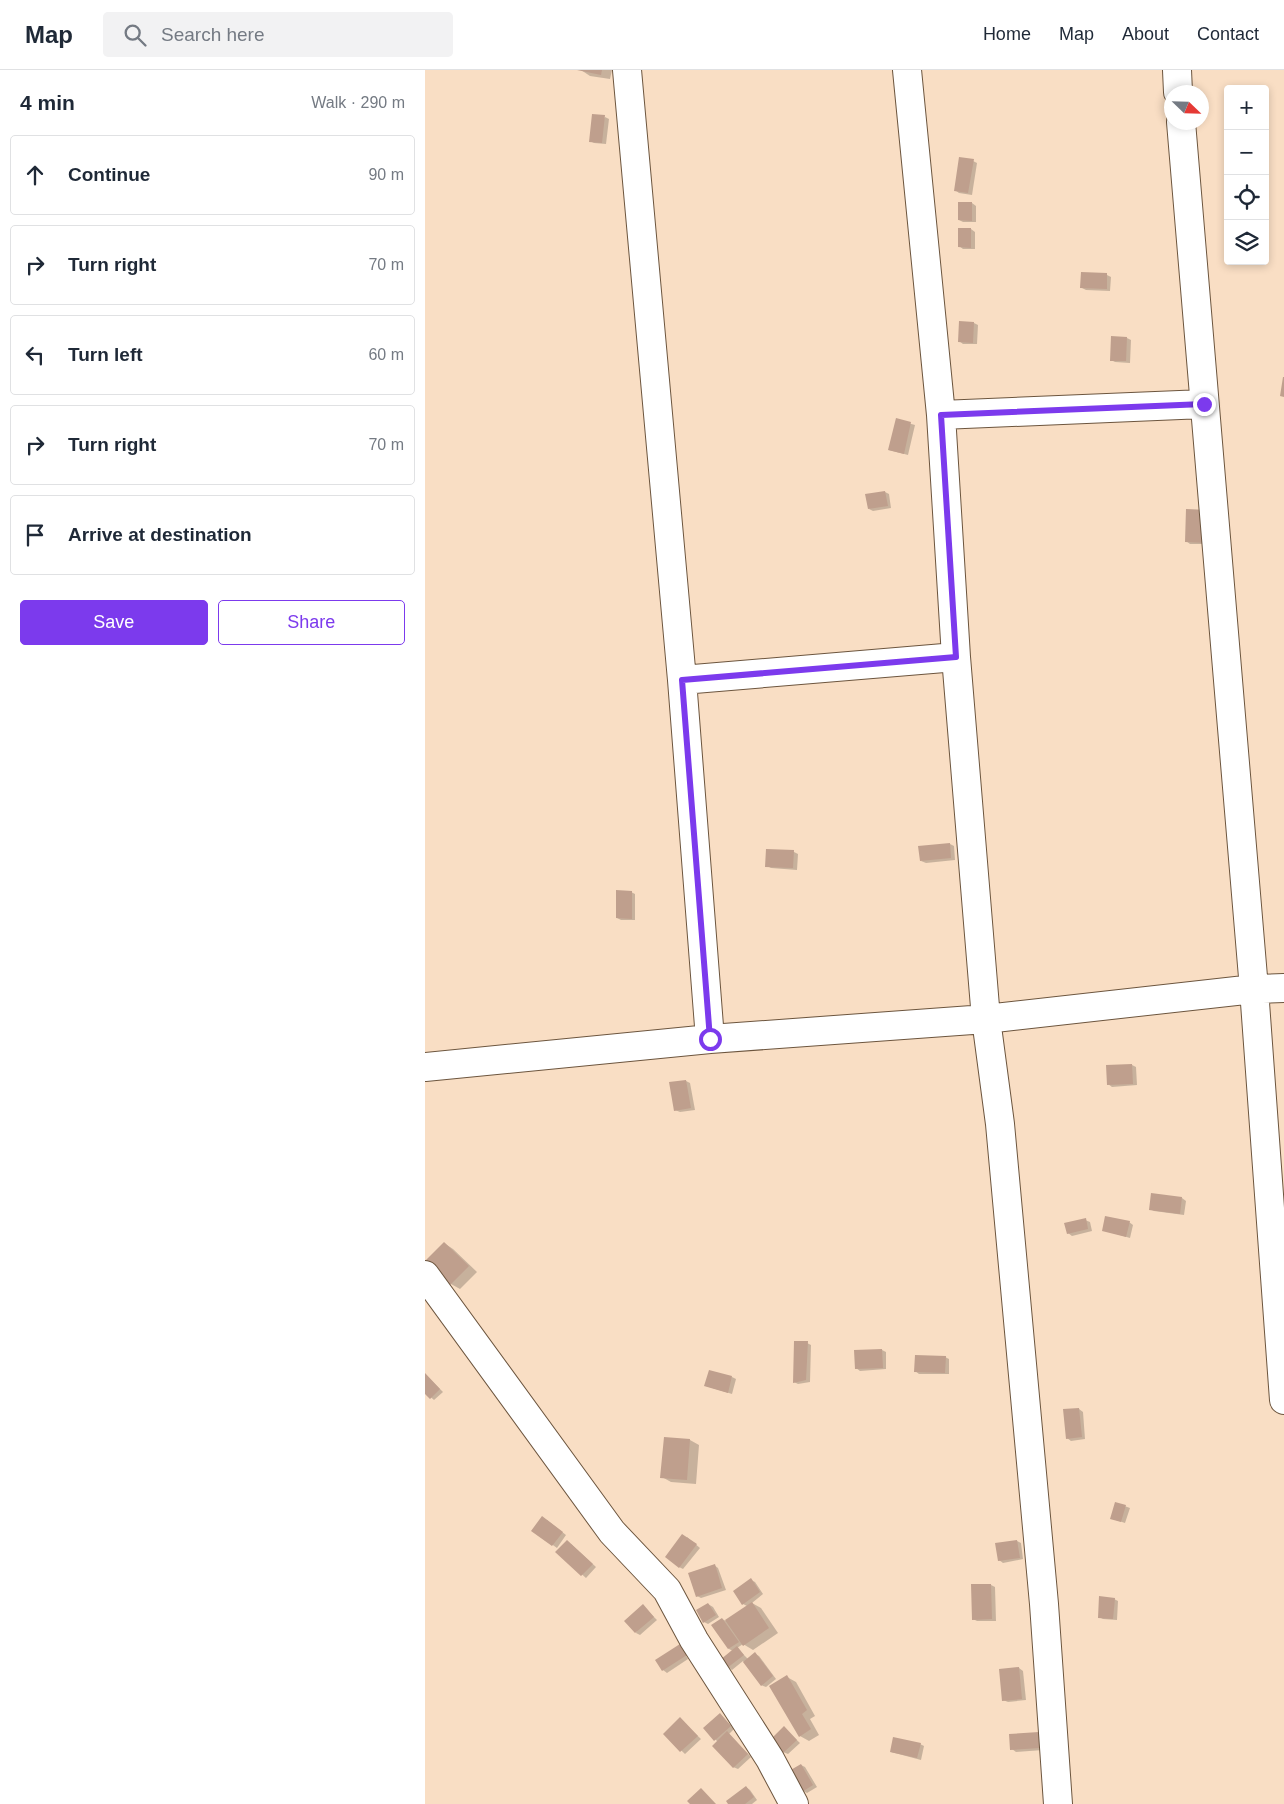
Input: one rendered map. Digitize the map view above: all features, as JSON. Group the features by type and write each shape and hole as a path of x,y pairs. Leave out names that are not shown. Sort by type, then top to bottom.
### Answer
{"street":[{"path":"627,70 682,680 710,1039"},
{"path":"907,70 941,415 956,657 986,1019 1000,1124 1043,1594 1058,1804"},
{"path":"1177,70 1178,85"},
{"path":"1182,130 1254,989 1284,1400"},
{"path":"941,415 1204,404"},
{"path":"682,680 956,657"},
{"path":"425,1067 710,1039 986,1019 1254,989 1284,988"},
{"path":"425,1275 611,1532 667,1590 694,1640 770,1759 794,1804"}],"building":[{"path":"577,70 602,70 601,75"},
{"path":"592,114 605,115 602,143 589,142"},
{"path":"959,157 974,159 968,193 954,191"},
{"path":"958,202 972,202 972,221 958,220"},
{"path":"958,228 971,228 971,248 958,247"},
{"path":"1081,272 1107,273 1107,289 1080,288"},
{"path":"959,321 974,322 973,343 958,342"},
{"path":"1111,336 1127,337 1126,361 1110,361"},
{"path":"1284,377 1284,397 1280,396"},
{"path":"896,418 911,422 904,454 888,450"},
{"path":"885,491 888,506 868,509 865,494"},
{"path":"1186,509 1208,510 1207,543 1185,542"},
{"path":"950,843 951,858 920,861 918,846"},
{"path":"766,849 794,850 793,868 765,867"},
{"path":"616,890 632,891 632,919 616,918"},
{"path":"1132,1064 1133,1084 1107,1085 1106,1065"},
{"path":"686,1080 691,1108 674,1111 669,1082"},
{"path":"1151,1193 1182,1197 1180,1214 1149,1210"},
{"path":"1105,1216 1130,1221 1126,1237 1102,1231"},
{"path":"1086,1218 1088,1229 1067,1234 1064,1223"},
{"path":"444,1242 469,1266 450,1285 425,1261"},
{"path":"794,1341 808,1341 806,1380 793,1383"},
{"path":"882,1349 883,1368 855,1369 854,1350"},
{"path":"915,1355 946,1356 945,1373 914,1372"},
{"path":"709,1370 732,1376 728,1393 704,1386"},
{"path":"425,1373 440,1389 430,1399 425,1394"},
{"path":"1079,1408 1082,1437 1066,1439 1063,1409"},
{"path":"664,1437 690,1439 687,1480 660,1478"},
{"path":"1115,1502 1126,1505 1121,1522 1110,1519"},
{"path":"542,1516 563,1532 552,1546 531,1531"},
{"path":"682,1534 697,1544 679,1568 665,1557"},
{"path":"567,1540 593,1564 581,1576 555,1552"},
{"path":"1017,1540 1020,1558 998,1561 995,1543"},
{"path":"715,1564 722,1588 696,1597 688,1573"},
{"path":"751,1578 760,1592 742,1605 733,1591"},
{"path":"971,1584 991,1584 992,1619 972,1620"},
{"path":"1099,1596 1115,1598 1113,1619 1098,1618"},
{"path":"752,1602 769,1628 743,1646 725,1620"},
{"path":"708,1603 716,1615 703,1623 696,1610"},
{"path":"643,1604 654,1617 635,1633 624,1621"},
{"path":"722,1618 739,1642 728,1649 711,1625"},
{"path":"680,1644 687,1655 662,1671 655,1660"},
{"path":"737,1646 744,1655 727,1668 720,1660"},
{"path":"755,1652 773,1676 761,1686 743,1662"},
{"path":"1019,1667 1022,1699 1002,1701 999,1669"},
{"path":"787,1675 807,1710 802,1714 811,1729 799,1737 769,1686"},
{"path":"720,1713 731,1726 714,1741 703,1728"},
{"path":"680,1717 698,1736 680,1752 663,1734"},
{"path":"784,1726 797,1740 783,1753 770,1740"},
{"path":"727,1731 748,1754 733,1768 712,1746"},
{"path":"1039,1732 1040,1748 1010,1750 1009,1734"},
{"path":"893,1737 921,1743 917,1758 890,1752"},
{"path":"801,1764 813,1785 802,1792 789,1771"},
{"path":"746,1786 754,1797 745,1804 728,1804 726,1801"},
{"path":"701,1788 716,1804 690,1804 687,1801"}],"route":[{"path":"710,1039 682,680 956,657 941,415 1204,404"}]}
